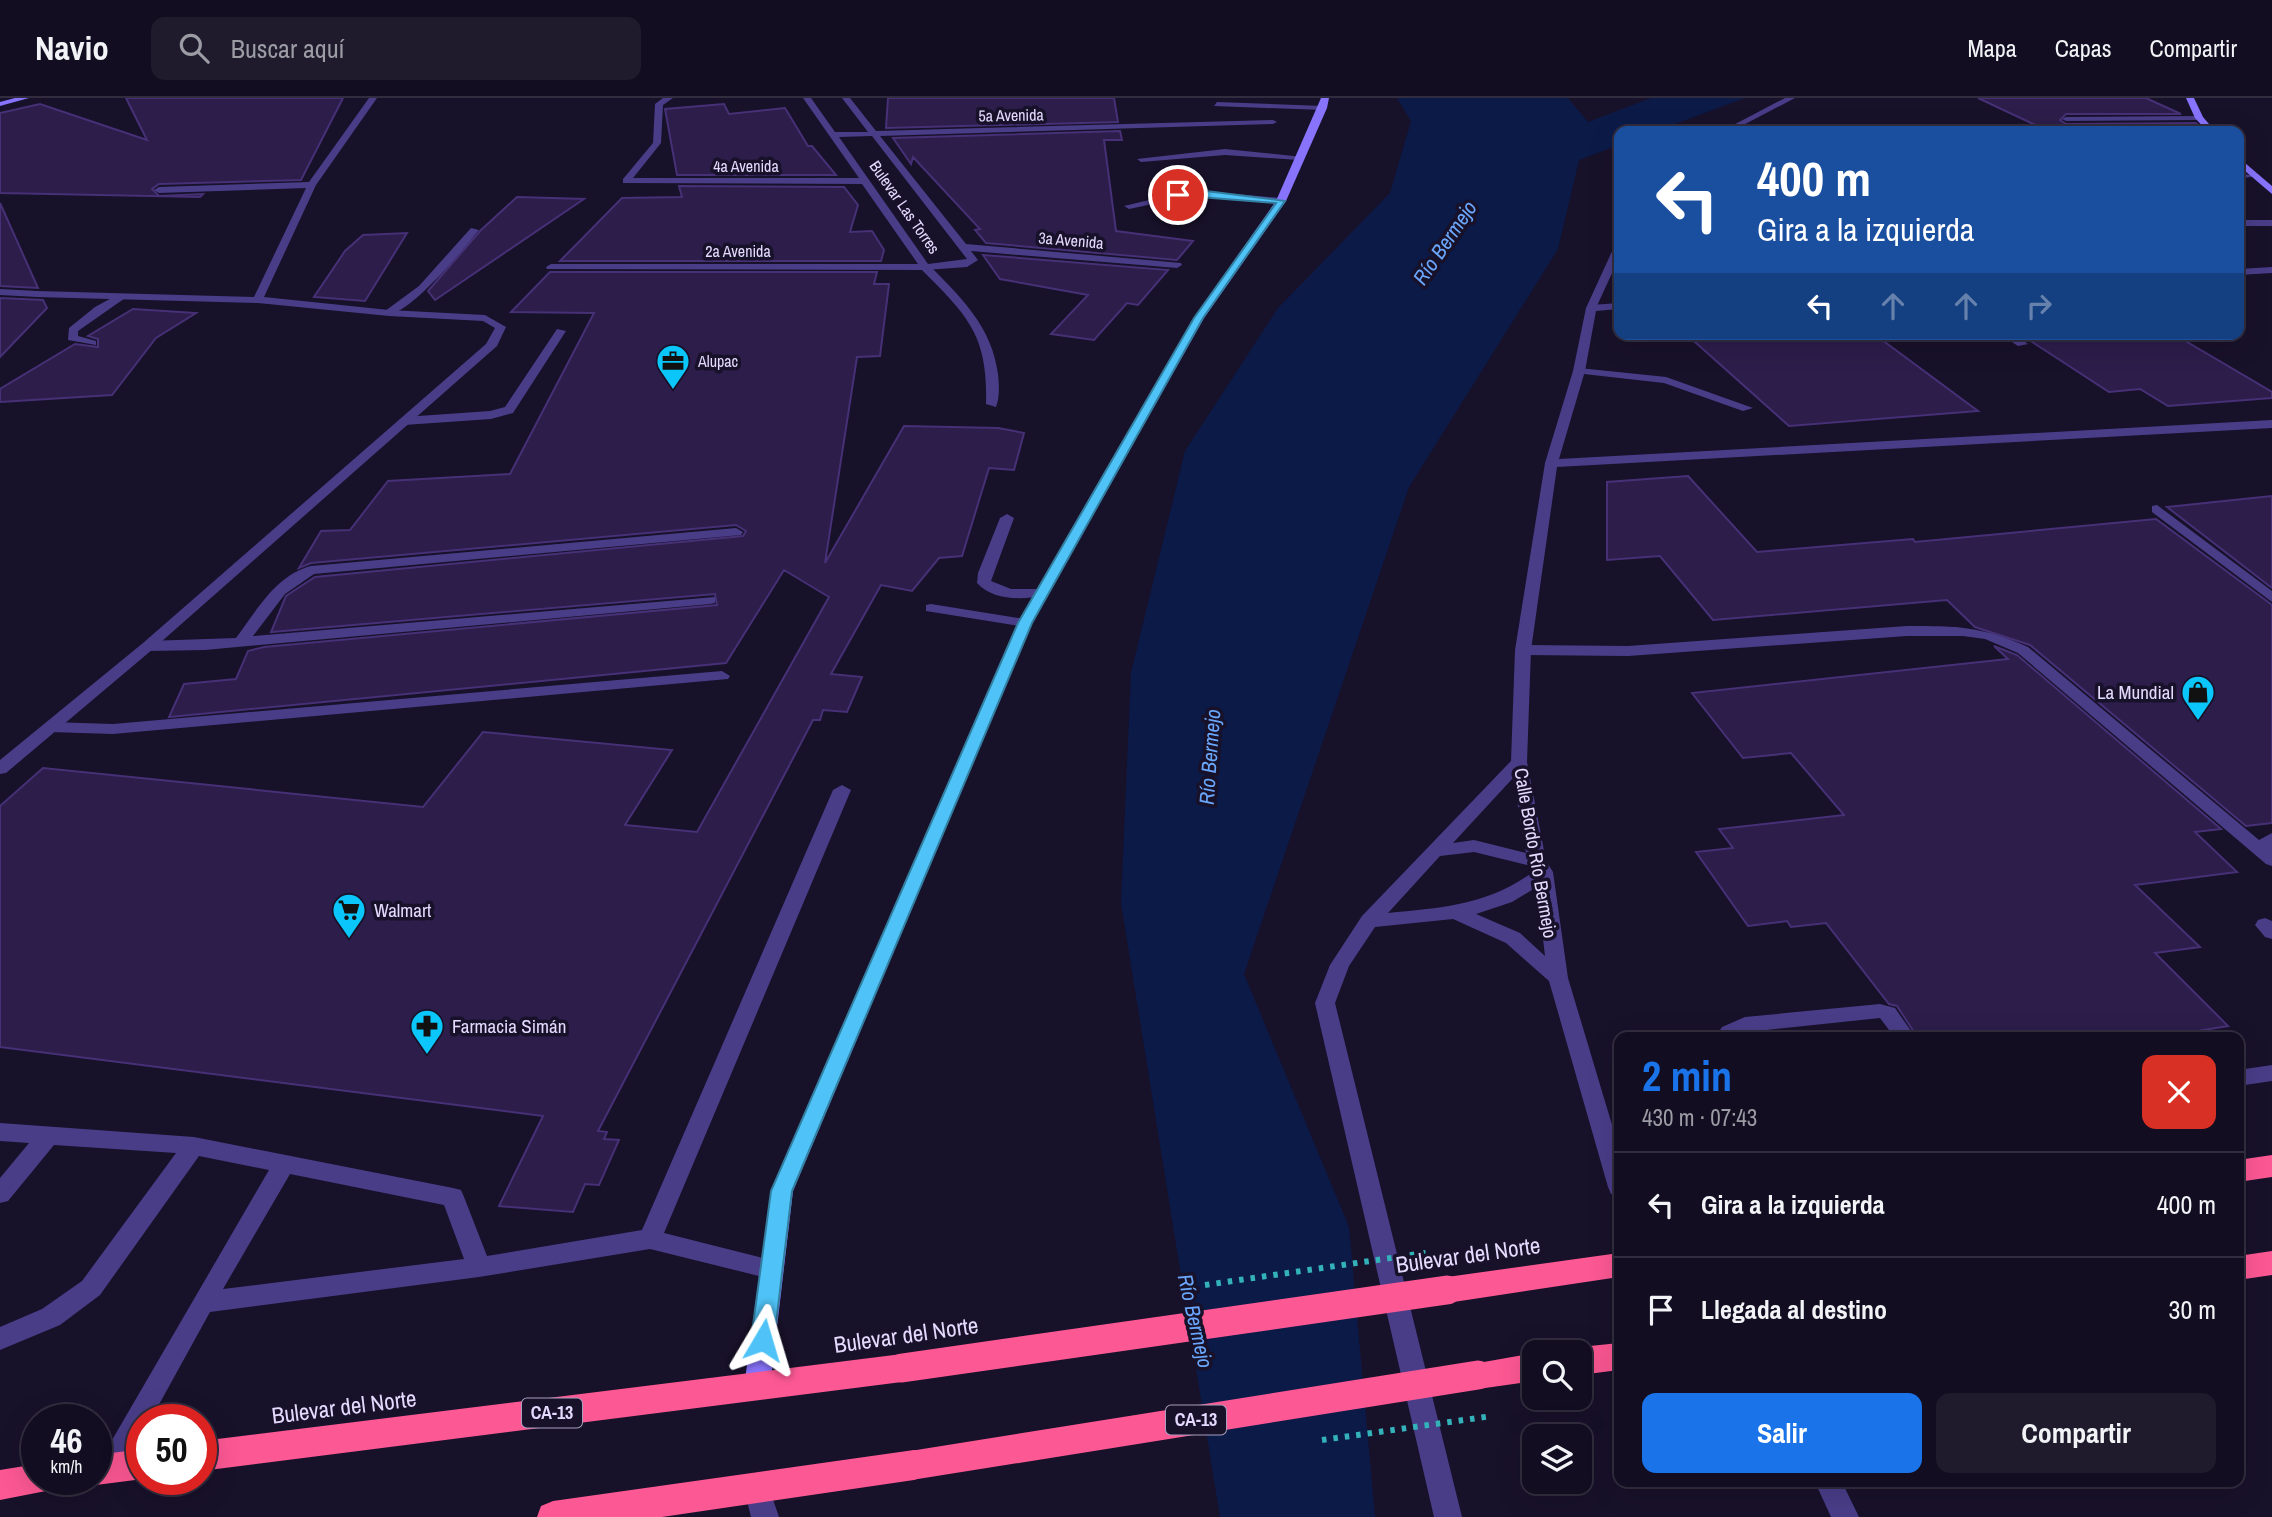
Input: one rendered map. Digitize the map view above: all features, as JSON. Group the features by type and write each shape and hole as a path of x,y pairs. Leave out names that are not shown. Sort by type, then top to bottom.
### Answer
{"highway":[{"path":"2244,1170 2272,1166"},
{"path":"2244,1267 2272,1263"},
{"name":"Bulevar del Norte","path":"217,1455 757,1388 1614,1266"},
{"path":"1592,1360 1614,1357"},
{"name":"CA-13","path":"553,1517 761,1502 914,1465 1522,1369"},
{"path":"0,1485 21,1482"}],"main road":[{"path":"0,104 26,98"},
{"path":"2190,98 2199,118 2206,126"},
{"path":"757,1388 782,1191 1025,623 1199,318 1281,201 1324,103"},
{"path":"2244,167 2272,191"}],"street":[{"path":"258,300 312,185 373,98"},
{"name":"4a Avenida","path":"669,98 659,104 656,143 626,181 867,181"},
{"name":"Bulevar Las Torres","path":"807,98 925,267 967,264 973,260 846,98"},
{"path":"1736,126 1791,98"},
{"path":"1217,104 1324,103"},
{"path":"2066,119 2199,118"},
{"name":"5a Avenida","path":"834,135 1273,122"},
{"path":"1141,159 1226,152 1299,157"},
{"path":"2244,176 2252,176"},
{"path":"159,190 312,185"},
{"path":"1129,206 1191,193 1281,201"},
{"path":"2244,223 2272,223"},
{"path":"389,313 423,288 474,230"},
{"name":"3a Avenida","path":"963,247 1177,265"},
{"name":"Calle Bordo Río Bermejo","path":"1614,258 1591,308 1580,371 1551,463 1523,650 1519,762 1541,867 1558,978 1614,1170"},
{"name":"2a Avenida","path":"551,267 925,267"},
{"path":"925,267 969,310 983,333 994,373 992,404"},
{"path":"2244,272 2272,270"},
{"path":"0,292 258,300 389,313 485,318 501,327 491,346 148,646 0,769"},
{"path":"92,343 72,338 73,330 99,309 123,296"},
{"path":"1591,308 1614,306"},
{"path":"404,421 491,415 509,410 561,331"},
{"path":"2016,340 2022,344"},
{"path":"1580,371 1666,380 1747,408"},
{"path":"1551,463 2272,424"},
{"path":"2157,509 2272,598"},
{"path":"1007,518 984,583 997,592 1012,595 1041,592"},
{"path":"242,642 283,587 298,575 311,570 736,532"},
{"path":"148,646 242,642 710,600"},
{"path":"931,608 1025,623"},
{"path":"1523,650 1628,651 1907,631 1963,631 1989,635 2023,650 2268,849"},
{"path":"50,727 113,729 722,677"},
{"path":"1448,1517 1335,1054 1325,1003 1340,965 1370,921 1519,762"},
{"path":"650,1239 842,790"},
{"path":"1370,921 1483,908 1508,899 1529,887 1541,867 1474,846 1436,851"},
{"path":"1454,912 1513,938 1558,978"},
{"path":"1729,1032 1745,1025 1880,1011 1888,1013 1902,1032"},
{"path":"2244,1077 2272,1073"},
{"path":"0,1132 194,1146 453,1197 479,1267"},
{"path":"0,1194 47,1137"},
{"path":"0,1339 51,1317 91,1288 194,1146"},
{"path":"112,1454 284,1164"},
{"path":"203,1302 479,1267 650,1239 771,1269"},
{"path":"1830,1487 1845,1517"}],"water":[{"name":"Río Bermejo","path":"1397,98 1568,98 1588,122 1651,98 1745,98 1669,126 1614,126 1614,147 1579,160 1558,249 1409,487 1244,974 1349,1227 1375,1517 1220,1517 1121,903 1131,673 1185,451 1278,308 1390,193 1411,121"}],"building":[{"path":"126,98 343,98 301,180 159,184 152,189 159,196 203,194 200,197 0,193 0,113 40,104 147,140"},
{"path":"888,98 1114,98 1118,122 886,128"},
{"path":"1978,98 2146,98 2181,114 2066,114 2060,120 2066,124 2196,123 2199,126 2037,126"},
{"path":"724,104 729,114 785,108 808,146 812,146 836,175 677,175 665,109"},
{"path":"1120,131 1122,140 1104,140 1116,231 1193,241 1177,260 986,243 975,230 980,229 913,157 911,164 893,138"},
{"path":"679,186 844,187 858,205 850,232 872,231 884,250 881,261 560,261 622,198 682,197"},
{"path":"517,197 584,199 435,300 428,291 481,230"},
{"path":"0,203 38,288 0,286"},
{"path":"407,233 365,301 314,297 345,251 363,235"},
{"path":"983,255 1168,270 1138,305 1127,303 1094,340 1051,334 1088,295 1000,279"},
{"path":"550,272 877,272 874,284 889,284 880,356 857,357 825,563 904,426 998,428 1024,433 1014,470 989,468 962,556 939,558 912,591 881,585 831,674 862,677 847,712 823,710 820,720 813,720 598,1131 607,1132 604,1139 619,1140 599,1185 585,1184 573,1212 499,1206 543,1116 0,1047 0,806 43,768 423,807 483,732 672,750 625,825 697,832 829,597 784,570 726,663 169,717 184,684 236,679 248,651 264,647 717,605 715,594 271,632 286,596 315,577 743,536 746,531 736,525 311,563 299,568 321,531 350,530 388,481 510,474 594,313 511,312"},
{"path":"0,298 43,300 47,308 0,357"},
{"path":"133,309 196,313 156,338 112,395 0,402 0,389 75,344 98,347 98,339 88,336"},
{"path":"1693,340 1882,340 1978,411 1789,426"},
{"path":"2029,340 2184,340 2272,392 2272,398 2168,406 2140,389 2109,392"},
{"name":"La Mundial","path":"1688,476 1757,552 1913,539 1915,542 2156,519 2272,605 2272,823 2246,826 2030,645 1975,627 1947,600 1713,620 1660,556 1607,560 1607,482"},
{"path":"2272,496 2272,588 2167,507"},
{"path":"1994,646 2017,655 2221,829 2195,832 2237,872 2135,885 2200,947 2155,953 2228,1026 2192,1032 1914,1032 1897,1006 1889,1004 1826,923 1791,927 1787,921 1748,926 1696,852 1733,848 1719,829 1844,815 1791,753 1743,758 1692,693 2008,659"}],"place":[{"name":"Alupac","path":"673,391"},
{"name":"La Mundial","path":"2198,722"},
{"name":"Walmart","path":"349,940"},
{"name":"Farmacia Simán","path":"427,1056"}],"route":[{"path":"763,1340 782,1191 1025,623 1152,396 1199,318 1281,201 1191,193 1178,195"}]}
